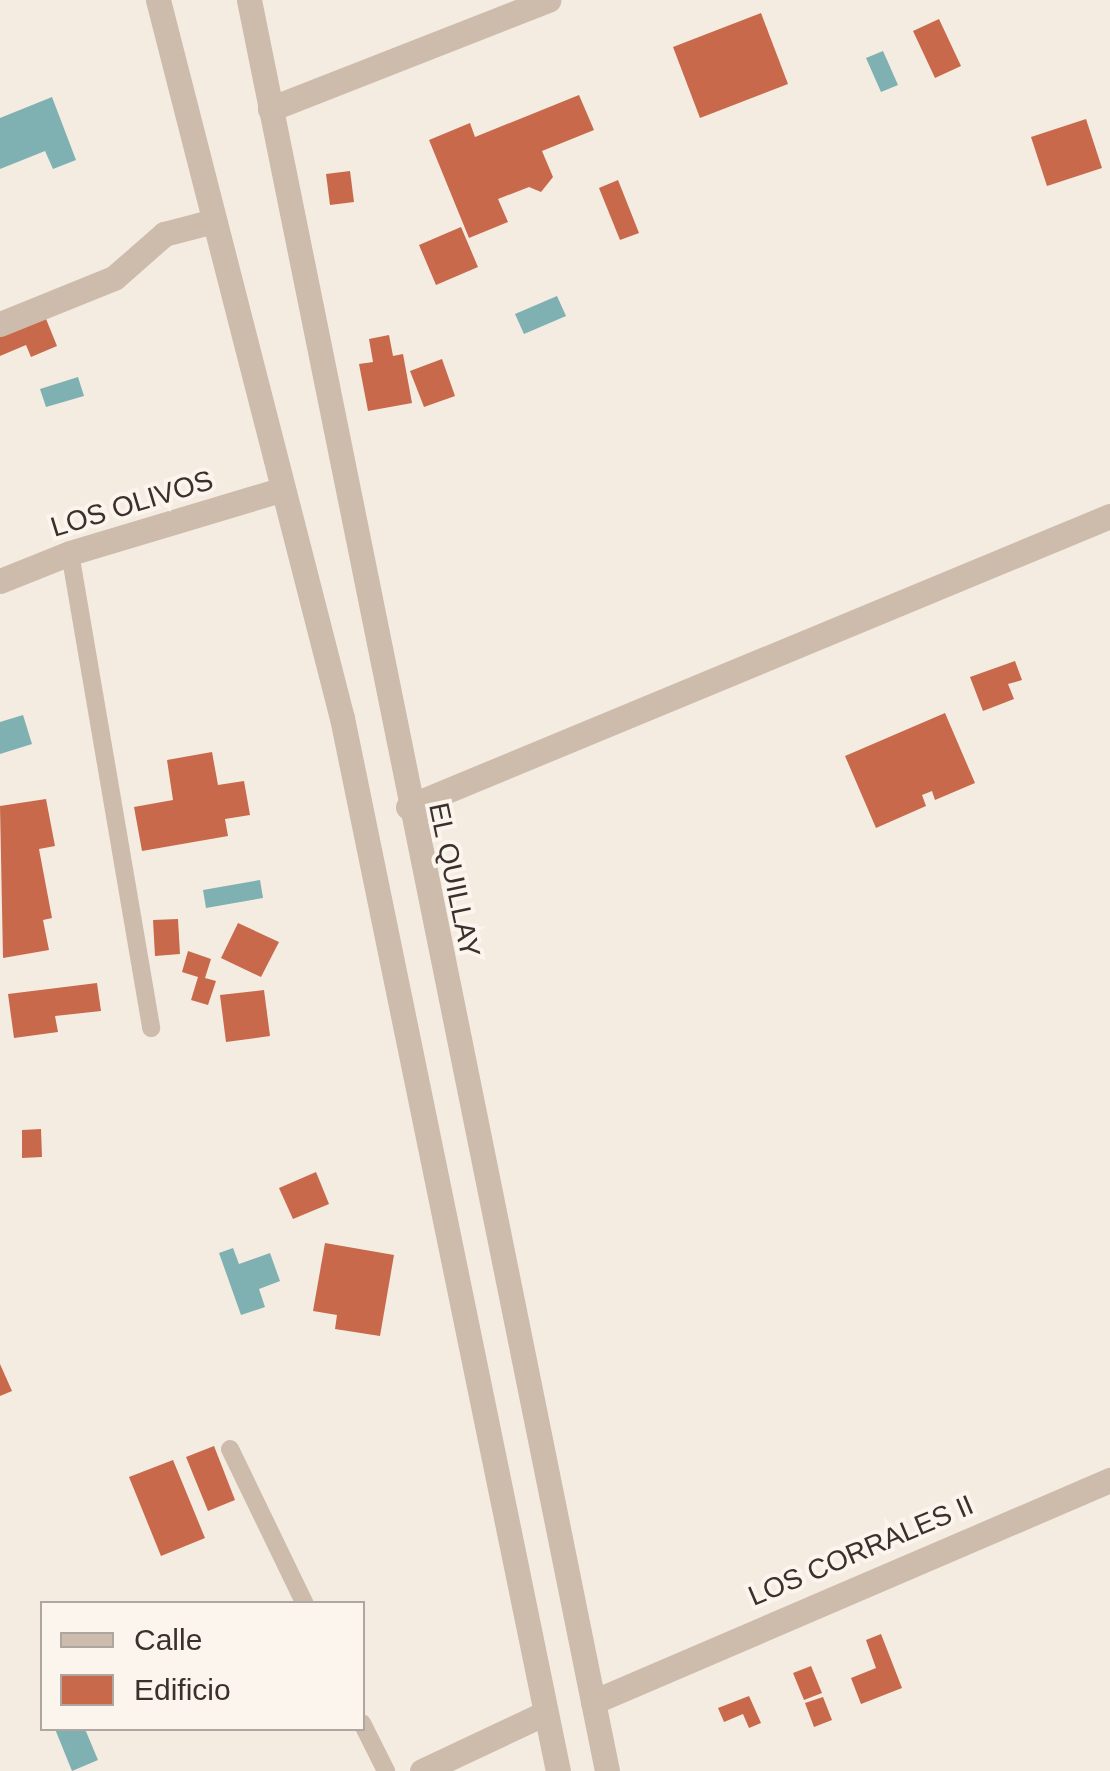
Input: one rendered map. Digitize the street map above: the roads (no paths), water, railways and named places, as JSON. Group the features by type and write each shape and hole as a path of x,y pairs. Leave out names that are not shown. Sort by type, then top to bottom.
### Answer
{"street":[{"path":"158,0 342,718 558,1771"},
{"name":"EL QUILLAY","path":"249,0 408,807 607,1771"},
{"path":"270,110 548,0"},
{"path":"0,324 114,278 164,234 214,221"},
{"name":"LOS OLIVOS","path":"0,582 70,553 283,489"},
{"path":"408,807 1110,516"},
{"name":"LOS CORRALES II","path":"593,1702 1110,1480"},
{"path":"422,1771 545,1714"}],"lane":[{"path":"70,553 151,1028"},
{"path":"230,1449 303,1601"},
{"path":"365,1729 386,1771"}],"water":[{"path":"883,51 898,85 881,92 866,58"},
{"path":"52,97 76,160 53,169 45,151 0,169 0,118"},
{"path":"557,296 566,316 524,334 515,314"},
{"path":"78,377 84,396 46,407 40,389"},
{"path":"23,715 32,744 0,754 0,722"},
{"path":"260,880 263,898 206,908 203,890"},
{"path":"233,1248 239,1264 270,1253 280,1281 259,1289 265,1307 241,1315 219,1253"},
{"path":"56,1731 86,1731 98,1760 72,1771"}]}
